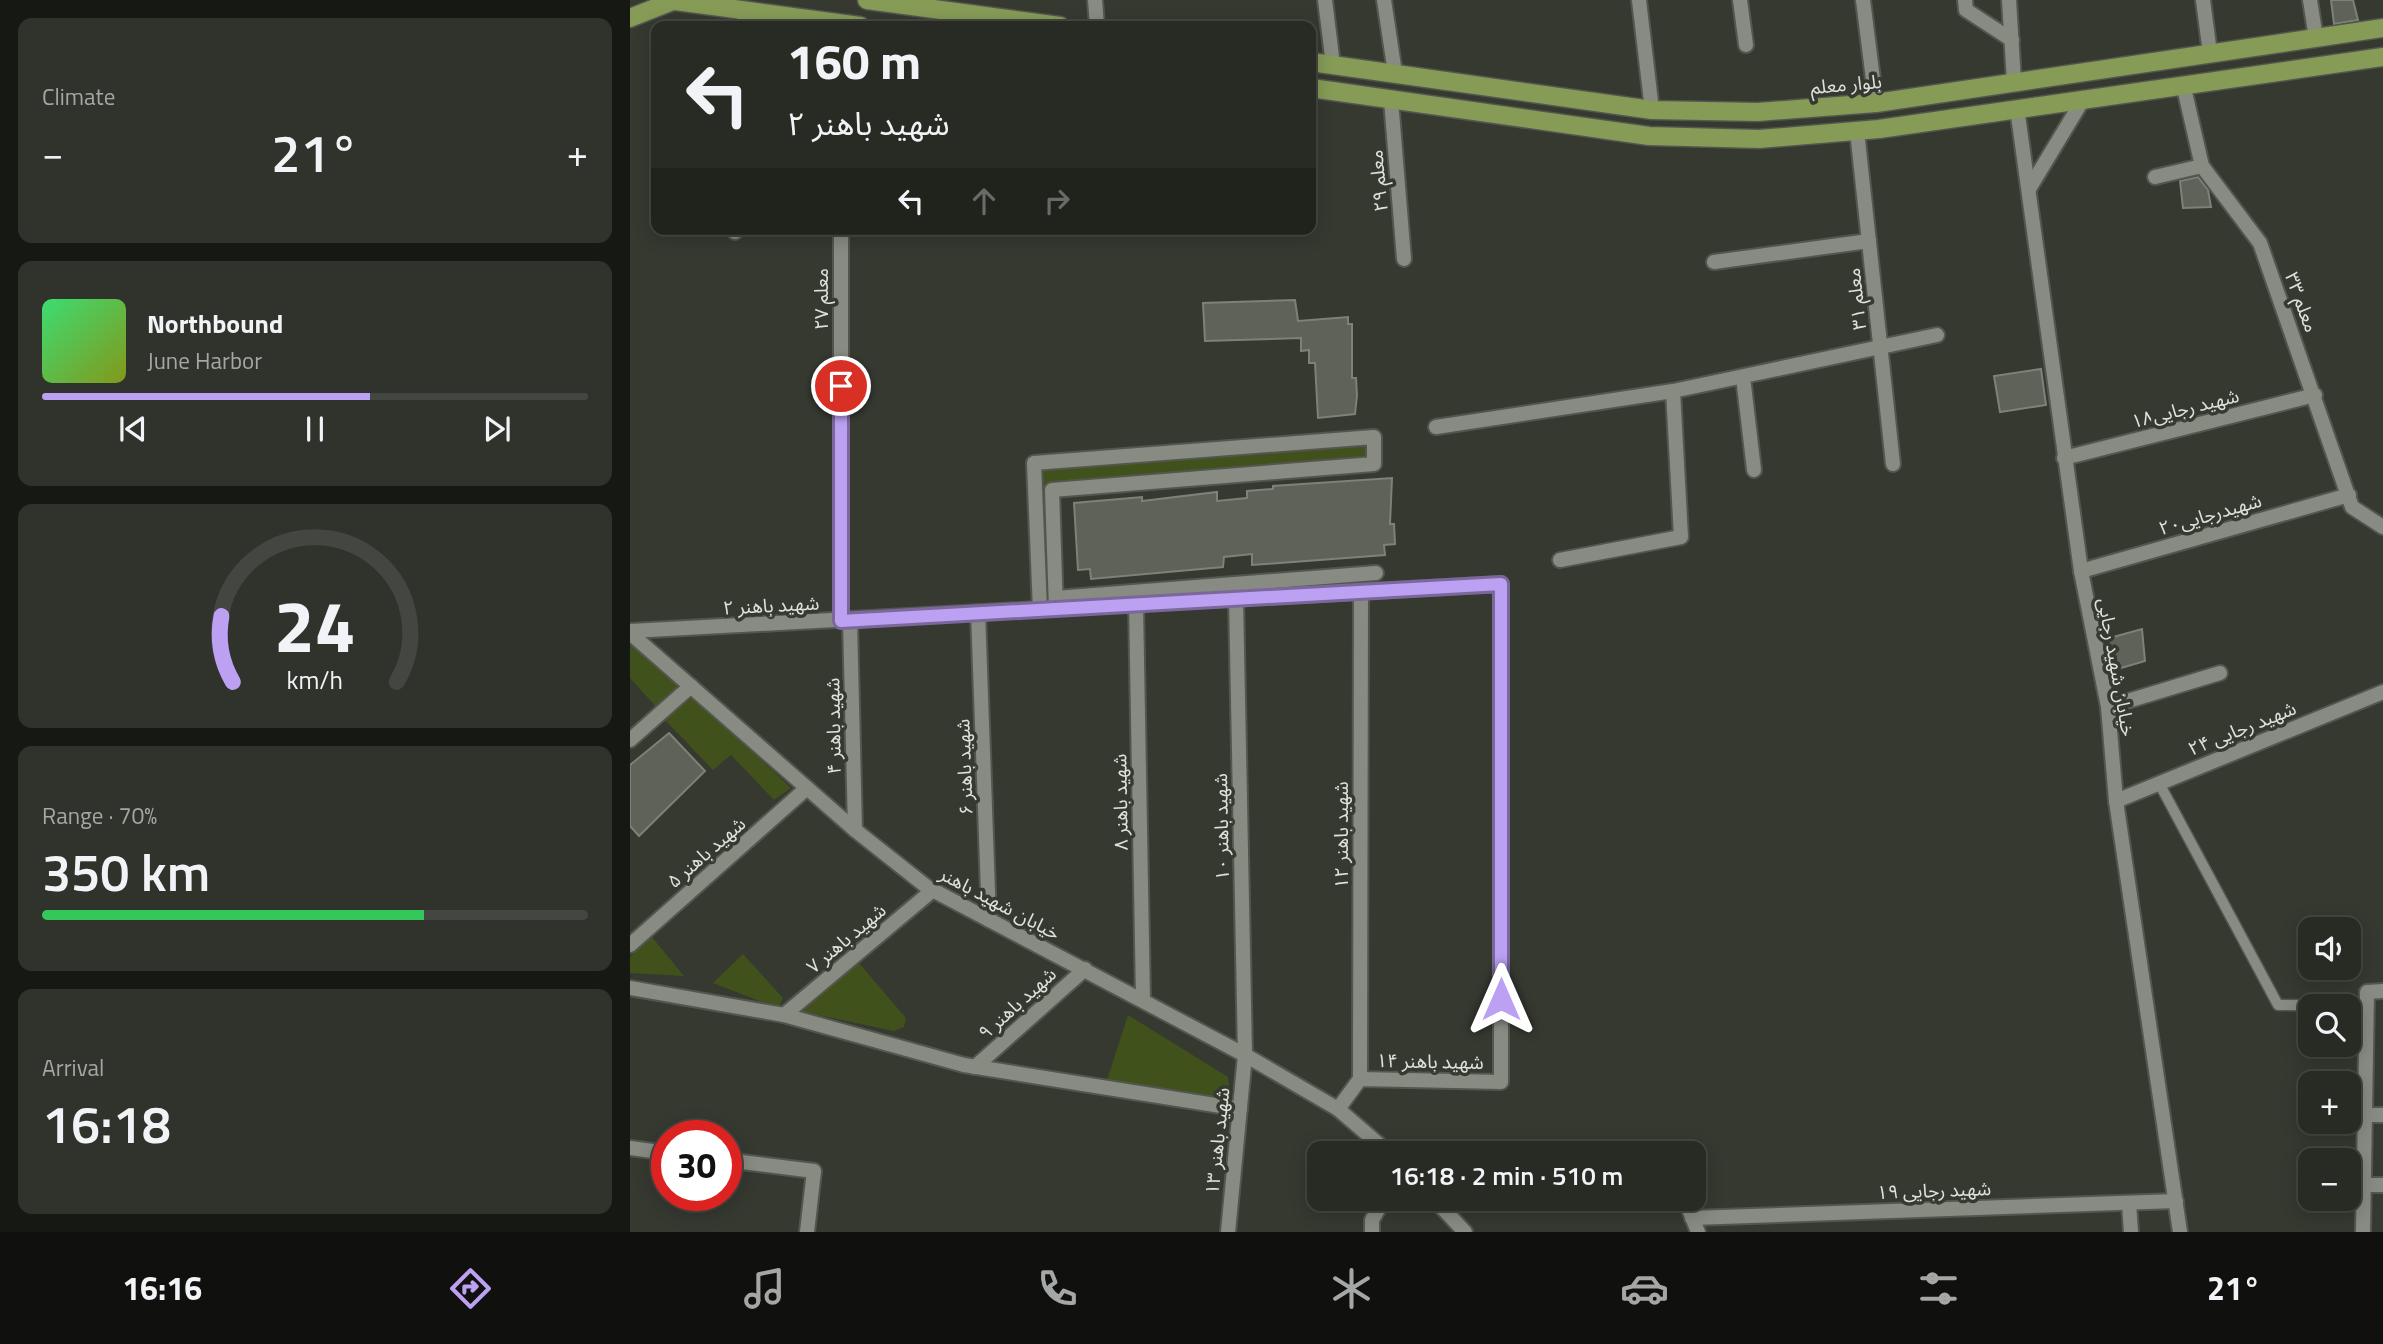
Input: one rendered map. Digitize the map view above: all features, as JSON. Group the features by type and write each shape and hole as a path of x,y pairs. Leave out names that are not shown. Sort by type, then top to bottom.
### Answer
{"main road":[{"path":"630,18 670,0 744,18 784,21"},
{"path":"867,0 1023,21"},
{"name":"بلوار معلم","path":"1316,63 1652,110 1758,113 1876,103 2383,28"},
{"path":"1316,89 1649,136 1759,139 1857,131 2084,98 2184,88 2383,57"},
{"path":"2014,82 2017,108"}],"street":[{"path":"1095,0 1097,21"},
{"path":"1325,0 1333,65"},
{"path":"1384,0 1395,73"},
{"path":"1639,0 1652,110"},
{"path":"1740,0 1746,45"},
{"path":"1863,0 1876,103"},
{"path":"1965,0 1966,10 2012,40"},
{"path":"2009,0 2014,82"},
{"path":"2203,0 2210,53"},
{"path":"2310,0 2316,38"},
{"name":"معلم ۳۳","path":"2184,88 2202,166 2260,243 2353,507 2383,527"},
{"path":"2029,189 2084,98"},
{"name":"معلم ۲۹","path":"1391,100 1404,259"},
{"name":"خیابان شهید رجایی","path":"2017,108 2081,571 2108,707 2116,800 2180,1232"},
{"name":"معلم ۳۱","path":"1857,131 1893,464"},
{"path":"2155,177 2202,166"},
{"name":"معلم ۲۷","path":"841,235 845,621"},
{"path":"1714,262 1869,241"},
{"path":"1436,427 1672,391 1937,335"},
{"path":"1743,377 1754,470"},
{"path":"1560,560 1681,537 1672,391"},
{"name":"شهید رجایی۱۸","path":"2064,458 2315,395"},
{"path":"1035,491 1374,464 1374,436 1034,463 1035,491 1040,610"},
{"path":"1052,490 1056,603 1376,573"},
{"name":"شهیدرجایی۲۰","path":"2081,571 2348,495"},
{"name":"شهید باهنر ۲","path":"630,632 1040,610 1056,603 1136,604 1501,584"},
{"name":"شهید باهنر ۱۴","path":"1338,1109 1360,1079 1501,1082 1501,584"},
{"name":"شهید باهنر ۱۲","path":"1360,1079 1361,592"},
{"name":"شهید باهنر ۱۰","path":"1236,598 1245,1055"},
{"name":"شهید باهنر ۸","path":"1136,604 1143,999"},
{"name":"شهید باهنر ۶","path":"978,612 989,920"},
{"name":"شهید باهنر ۴","path":"845,621 855,830"},
{"name":"خیابان شهید باهنر","path":"630,632 855,830 933,890 1245,1055 1338,1109 1375,1141"},
{"path":"2108,707 2220,673"},
{"path":"630,740 691,686"},
{"name":"شهید رجایی ۲۴","path":"2116,800 2383,692"},
{"name":"شهید باهنر ۵","path":"630,944 807,788"},
{"name":"شهید باهنر ۷","path":"784,1015 933,890"},
{"name":"شهید باهنر ۹","path":"975,1067 1085,969"},
{"path":"630,988 784,1015 975,1067 1240,1109"},
{"path":"2363,1232 2367,999 2383,991"},
{"name":"شهید باهنر ۱۳","path":"1228,1232 1245,1055"},
{"path":"2365,1115 2383,1115"},
{"path":"630,1148 651,1151"},
{"path":"742,1162 814,1171 807,1232"},
{"path":"2364,1185 2383,1185"},
{"name":"شهید رجایی ۱۹","path":"1692,1218 2176,1201"},
{"path":"2129,1203 2131,1232"},
{"path":"1372,1232 1372,1220 1377,1211"},
{"path":"1445,1211 1465,1232"},
{"path":"1689,1211 1698,1232"}],"lane":[{"path":"2159,783 2277,1004 2367,999"}],"green space":[{"path":"1372,439 1372,462 1037,489 1036,465"},
{"path":"630,641 678,685 657,708 630,678"},
{"path":"694,696 791,788 774,800 731,755 713,770 664,719"},
{"path":"651,936 684,976 630,973 630,957"},
{"path":"743,954 783,998 780,1005 775,1007 713,983"},
{"path":"858,962 906,1018 904,1027 894,1031 799,1011"},
{"path":"1128,1015 1228,1077 1229,1087 1221,1097 1107,1080"}],"building":[{"path":"2331,0 2353,0 2358,20 2334,24"},
{"path":"2198,177 2208,190 2211,207 2183,208 2180,181"},
{"path":"1295,300 1298,321 1348,317 1348,324 1352,324 1352,378 1356,378 1357,395 1355,414 1318,418 1315,363 1309,363 1309,350 1301,351 1301,338 1205,341 1203,303"},
{"path":"2041,369 2046,405 2000,412 1994,376"},
{"path":"1392,478 1390,524 1394,524 1395,544 1384,545 1385,555 1252,565 1252,554 1224,557 1223,567 1091,579 1090,569 1078,570 1074,503 1142,497 1142,501 1217,492 1217,501 1247,498 1247,491 1273,489 1273,486"},
{"path":"2142,629 2145,661 2111,671 2106,639"},
{"path":"669,733 705,771 639,836 630,826 630,765"}],"route":[{"path":"841,386 841,621 1501,584 1501,999"}]}
